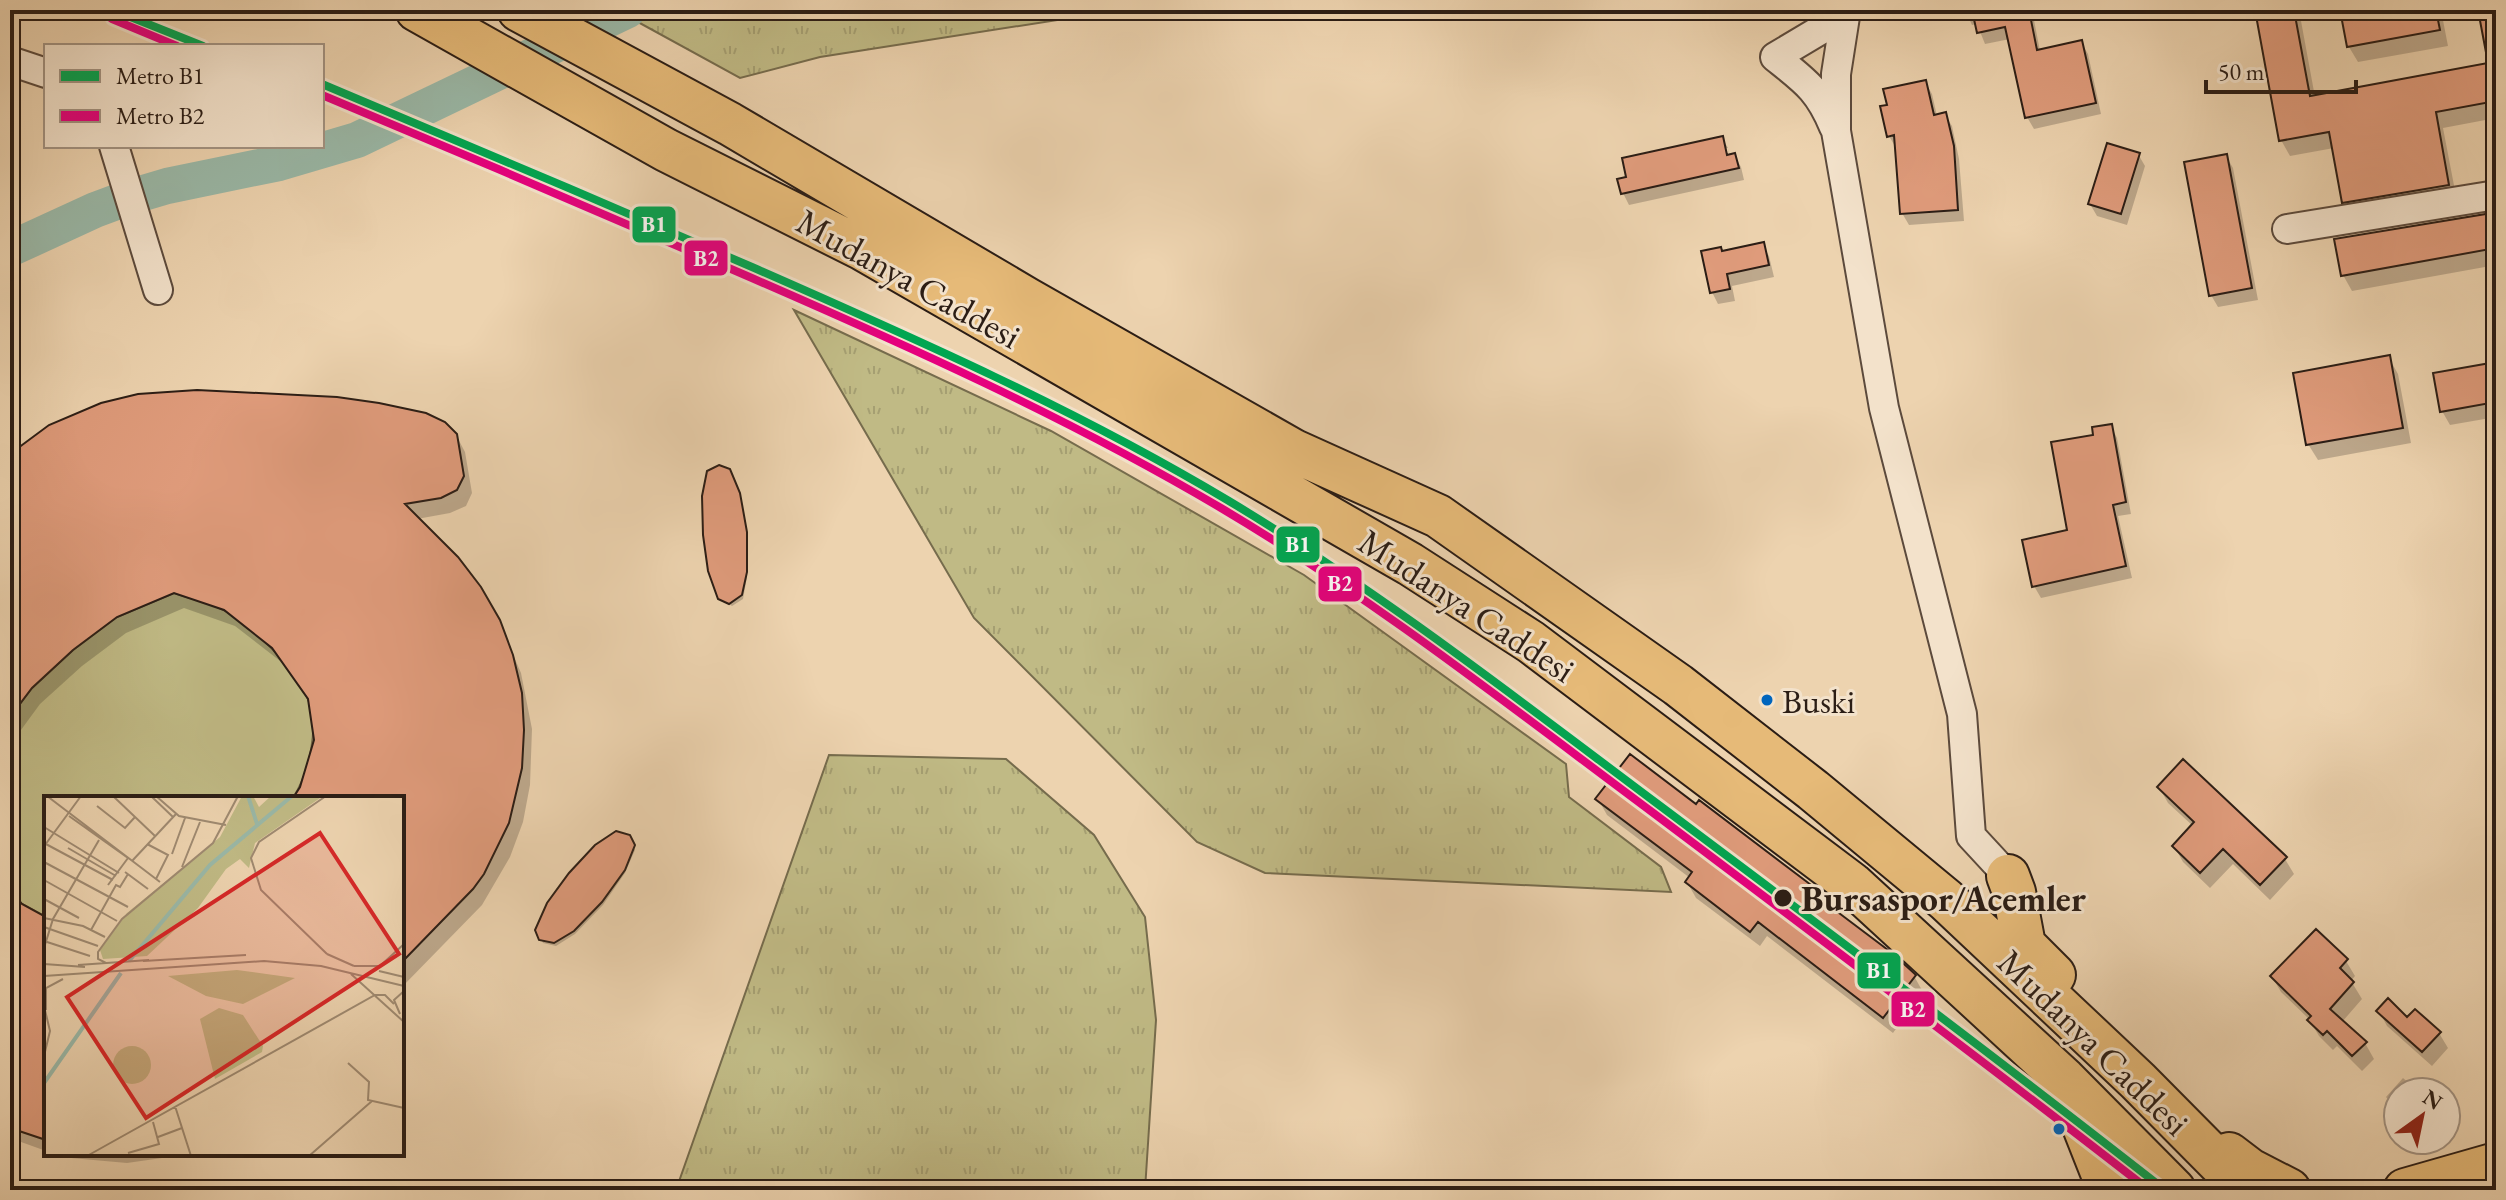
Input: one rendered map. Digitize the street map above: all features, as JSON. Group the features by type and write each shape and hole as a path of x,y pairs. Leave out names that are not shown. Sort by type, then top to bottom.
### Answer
{"highway":[{"name":"Mudanya Caddesi","path":"519,10 732,119 1027,299 1294,451 1438,516 1678,685 1813,790 1946,900 2137,1080 2246,1190"},
{"path":"543,10 732,119"},
{"name":"Mudanya Caddesi","path":"427,16 666,150 863,249 1410,564 1531,642 1852,884 2064,1079 2174,1190"},
{"path":"2008,876 2024,945 2100,1020 2137,1080 2250,1170 2289,1190"},
{"path":"2064,1079 2113,1181"},
{"path":"2405,1190 2496,1164"}],"street":[{"path":"1836,131 1824,101 1775,57 1822,29 1837,10"},
{"path":"1846,10 1836,74 1836,131 1884,408 1962,714 1971,836 2008,876"},
{"path":"10,61 44,72"},
{"path":"115,148 158,290"},
{"path":"2287,229 2496,195"}],"green space":[{"path":"616,10 1121,10 820,57 740,78"},
{"path":"794,310 1051,431 1304,575 1566,764 1569,797 1661,867 1671,892 1265,873 1197,842 974,618"},
{"path":"174,593 227,612 250,629 283,660 307,697 313,721 308,762 294,796 44,796 44,916 22,904 10,889 10,717 32,688 73,650 117,617"},
{"path":"829,755 1006,759 1094,835 1145,917 1156,1020 1145,1190 676,1190"}],"building":[{"path":"1972,10 2029,10 2037,50 2082,40 2096,103 2025,118 2005,27 1977,33"},
{"path":"2255,10 2294,10 2310,96 2488,63 2478,10 2496,10 2496,101 2436,112 2449,185 2342,203 2329,132 2279,141"},
{"path":"2340,10 2436,10 2440,30 2347,47"},
{"path":"1926,80 1934,115 1946,112 1954,146 1958,210 1900,214 1894,135 1887,137 1880,106 1887,105 1883,89"},
{"path":"1723,136 1727,155 1735,153 1739,168 1621,194 1617,179 1626,177 1622,158"},
{"path":"2107,143 2140,153 2121,214 2088,204"},
{"path":"2227,154 2252,288 2209,296 2184,162"},
{"path":"2492,213 2496,248 2341,276 2334,239"},
{"path":"1764,242 1769,265 1727,274 1730,289 1710,293 1701,251 1721,247 1722,251"},
{"path":"2390,355 2403,428 2306,445 2293,373"},
{"path":"2496,362 2496,402 2440,412 2433,373"},
{"path":"197,390 337,397 426,413 445,422 457,434 464,476 457,490 441,498 405,504 458,557 481,587 500,620 522,693 522,768 509,823 484,874 404,960 404,796 294,796 300,787 314,740 308,699 272,648 224,610 174,593 117,617 73,650 32,688 10,717 10,454 49,425 101,403 138,394"},
{"path":"2112,424 2126,502 2113,505 2126,566 2032,587 2022,540 2067,530 2051,442 2093,435 2092,427"},
{"path":"719,465 730,469 740,493 747,532 747,572 742,595 729,604 718,599 708,571 703,535 702,496 707,471"},
{"path":"1630,754 1696,804 1699,800 1823,894 1819,898 1916,975 1883,1018 1758,922 1750,932 1685,882 1692,872 1595,799"},
{"path":"2183,759 2287,857 2260,885 2223,849 2200,873 2172,846 2194,822 2157,787"},
{"path":"616,831 630,835 635,845 625,870 602,902 574,931 554,943 539,940 535,930 547,903 595,845"},
{"path":"10,889 22,904 44,916 44,1139 10,1128"},
{"path":"2316,929 2348,959 2340,968 2354,982 2330,1009 2367,1042 2352,1056 2327,1031 2323,1035 2307,1020 2311,1016 2270,976"},
{"path":"2388,998 2407,1017 2415,1009 2441,1032 2422,1052 2376,1011"}],"waterway":[{"path":"10,249 130,197 167,186 279,163 357,140 628,10"}],"metro line":[{"name":"B1","path":"113,10 198,44"},
{"name":"B2","path":"112,19 172,44"},
{"name":"B1","path":"324,85 934,348 1113,436 1229,501 1339,571 1499,685 1911,994 2165,1190"},
{"name":"B2","path":"324,96 922,354 1044,412 1221,508 1333,579 1494,693 2149,1190"}],"place":[{"name":"Buski","path":"1767,700"},
{"name":"Bursaspor/Acemler","path":"1783,898"}]}
